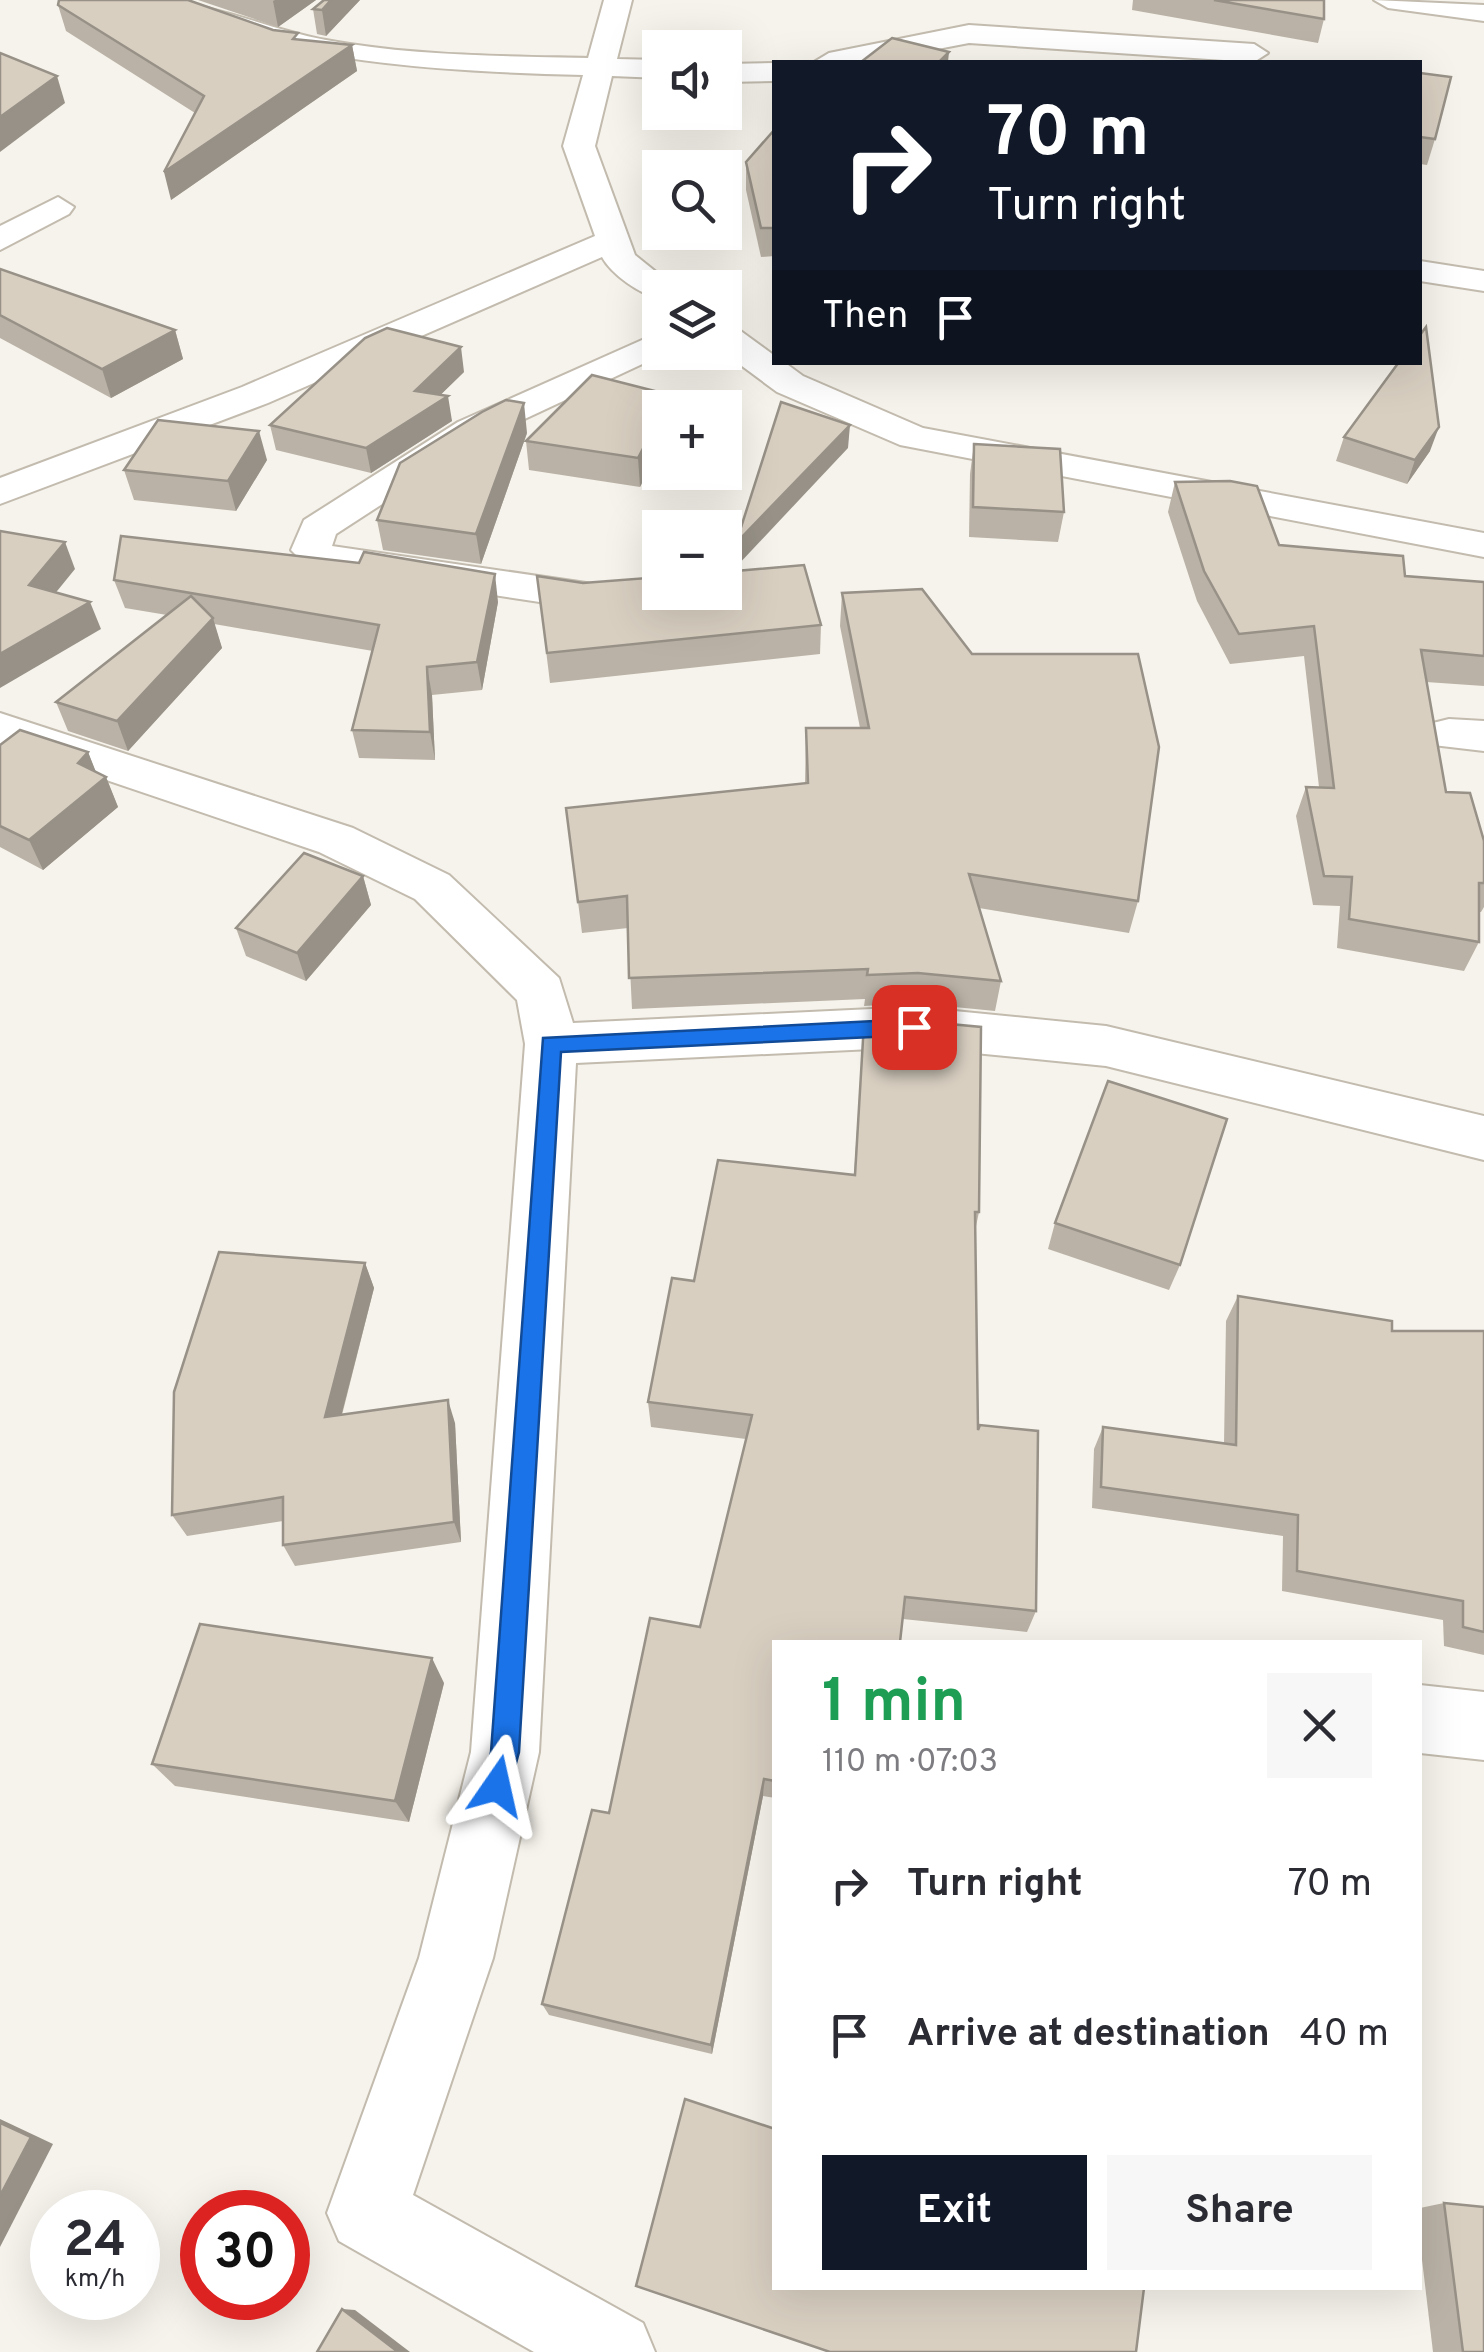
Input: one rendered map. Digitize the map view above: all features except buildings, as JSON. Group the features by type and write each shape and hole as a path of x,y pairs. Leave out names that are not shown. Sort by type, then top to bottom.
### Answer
{"street":[{"path":"162,0 280,44 376,56 642,69"},
{"path":"618,0 579,146 620,260 642,276"},
{"path":"1388,0 1484,12"},
{"path":"280,44 310,22"},
{"path":"840,60 969,34 1254,54"},
{"path":"742,73 772,72"},
{"path":"0,240 58,207"},
{"path":"0,492 255,395 613,240"},
{"path":"1422,271 1484,281"},
{"path":"742,349 790,384 913,437 1484,544"},
{"path":"586,596 321,557 311,550 310,542 318,528 471,430 642,351"},
{"path":"0,728 336,840 432,887 541,992 551,1044 505,1752 456,1958 367,2213 614,2352"},
{"path":"551,1044 914,1027 1106,1046 1484,1138"},
{"path":"1422,1719 1484,1726"}],"route":[{"path":"497,1786 505,1752 520,1550 551,1044 914,1027"}]}
